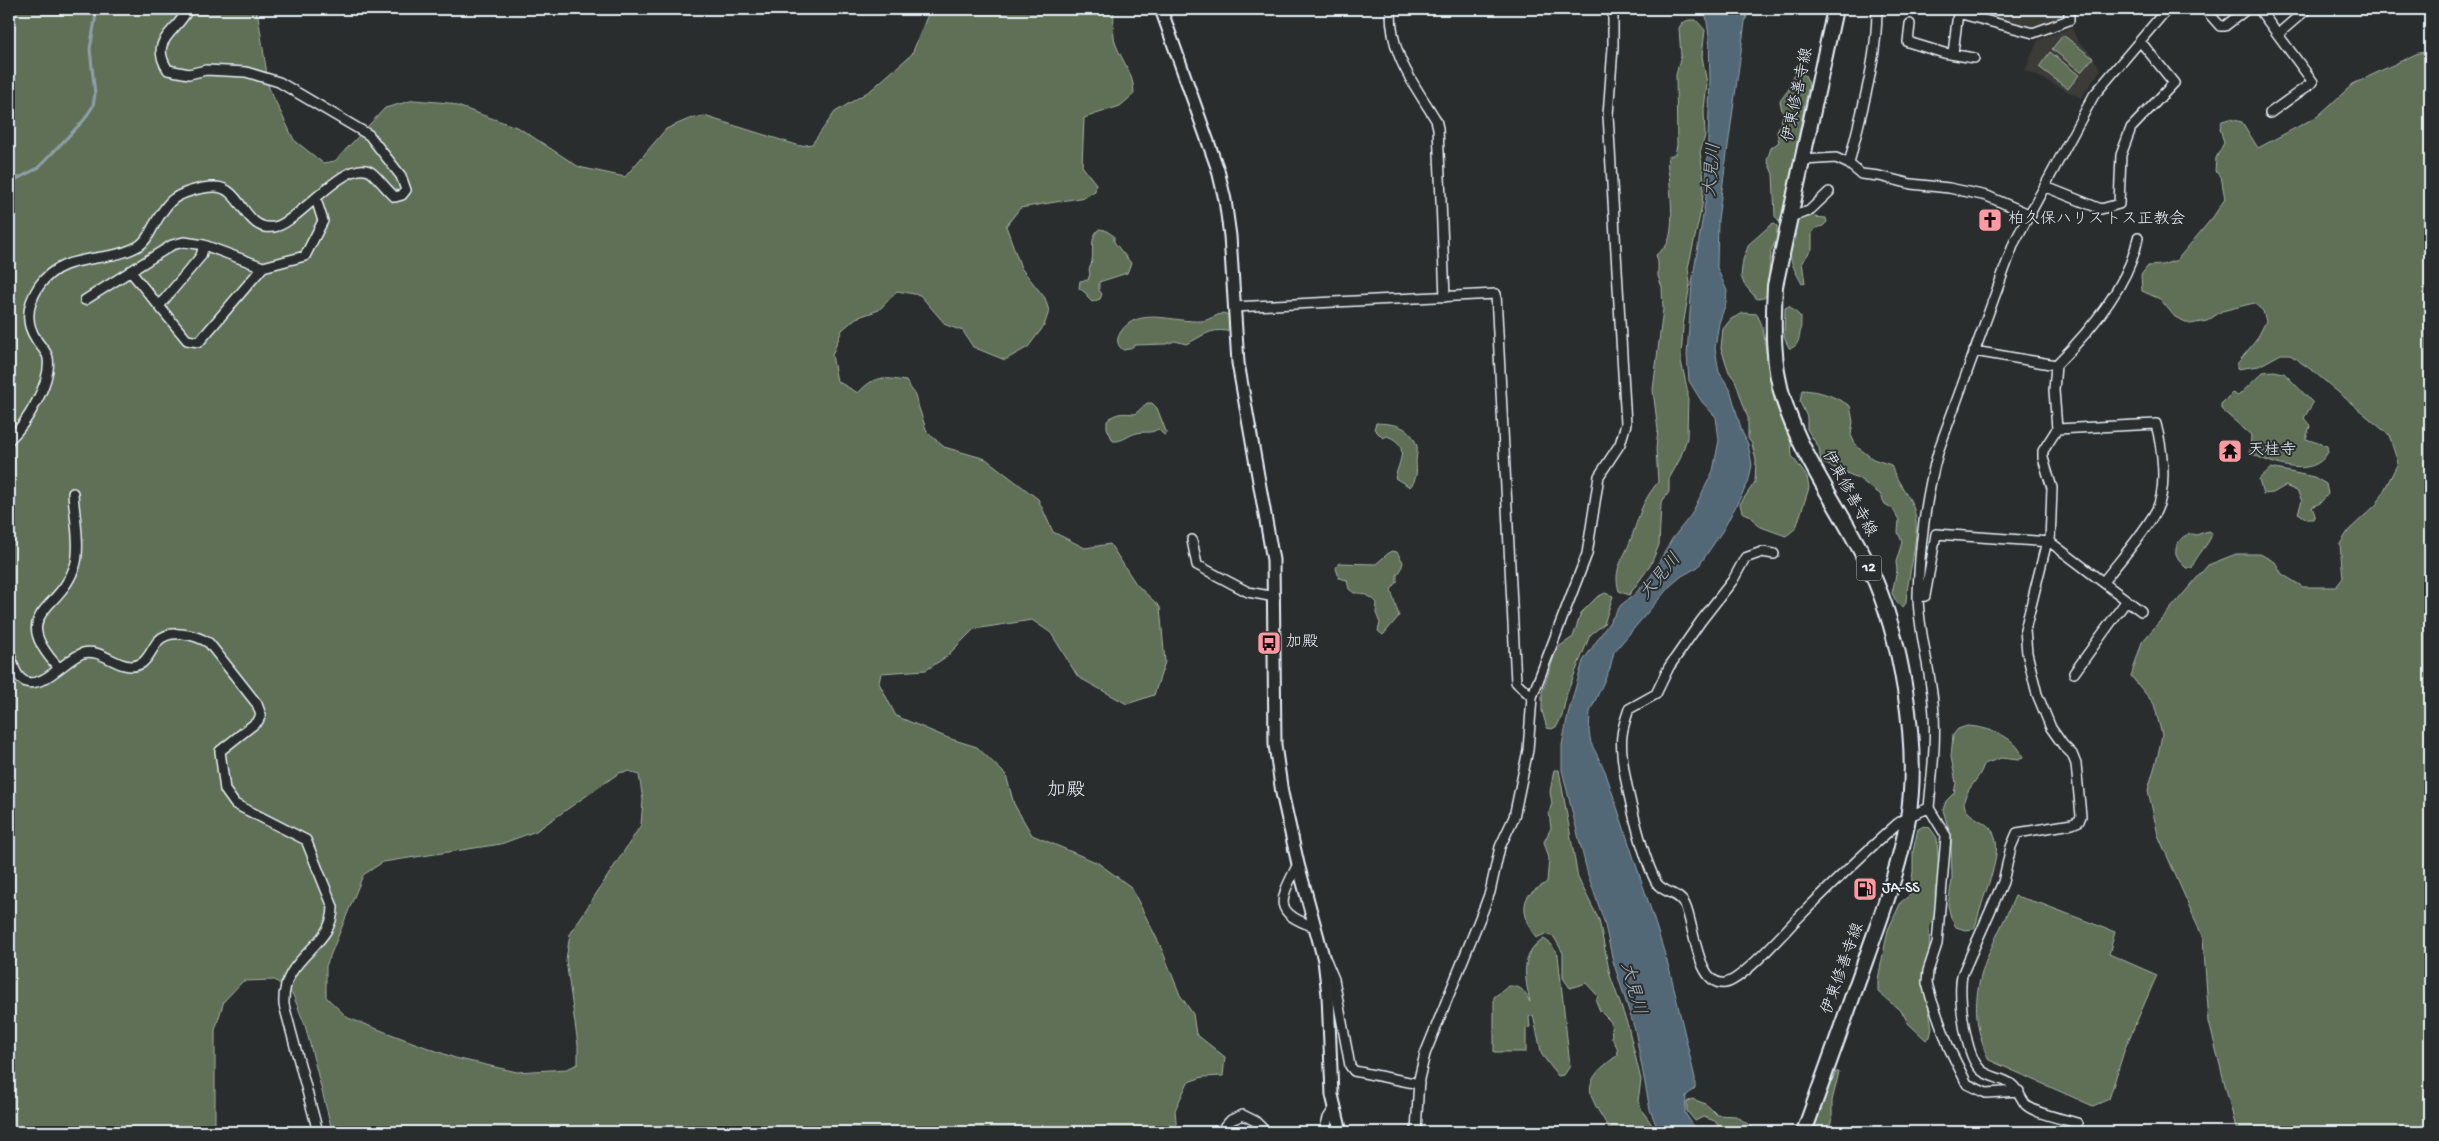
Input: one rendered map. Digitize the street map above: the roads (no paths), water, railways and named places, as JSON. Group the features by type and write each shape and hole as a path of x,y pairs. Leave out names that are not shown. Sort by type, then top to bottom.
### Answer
{"main road":[{"name":"伊東修善寺線","path":"1804,1132 1898,870 1909,816 1910,760 1908,715 1899,654 1870,569 1805,452 1783,401 1777,370 1773,328 1775,286 1836,9"}],"street":[{"path":"9,440 21,429 47,378 48,356 34,337 29,321 29,301 45,278 59,266 82,259 125,254 143,244 171,200 203,187 219,187 230,192 247,216 261,226 277,226 300,214 345,174 356,169 371,172 395,197 402,195 406,190 401,176 369,135 278,82 246,72 206,70 189,74 168,70 163,62 161,50 163,40 184,18 188,9"},
{"path":"1161,9 1218,170 1230,236 1234,307 1243,392 1273,560 1275,597 1275,745 1282,793 1298,864 1323,956 1328,995 1332,1095 1341,1132"},
{"path":"1391,9 1393,37 1404,71 1436,120 1438,128 1445,297"},
{"path":"1416,1132 1419,1084 1425,1054 1484,908 1500,847 1514,817 1528,750 1532,697 1587,554 1599,476 1620,444 1626,424 1608,116 1613,47 1613,9"},
{"path":"1848,164 1869,88 1877,26 1877,9"},
{"path":"1953,53 1958,11 2033,33 2069,20 2069,9"},
{"path":"2019,1091 1986,1093 1967,1084 1949,1048 1932,1001 1928,983 1928,971 1937,944 1946,836 1928,808 1934,742 1933,703 1918,598 1932,474 1974,350 2014,243 2094,95 2167,9"},
{"path":"2205,9 2220,26 2225,26 2247,9"},
{"path":"2259,9 2313,82 2270,113"},
{"path":"2278,34 2307,9"},
{"path":"1910,24 1908,42 1944,53 1974,58"},
{"path":"2046,186 2101,209 2119,204 2122,155 2131,128 2174,83 2140,41"},
{"path":"1803,160 1836,158 1861,174 1987,196 2030,215"},
{"path":"1790,216 1808,211 1829,192"},
{"path":"130,271 187,340 199,342 263,267 305,256 323,221 316,199"},
{"path":"2077,1124 2035,1110 2026,1104 2019,1091 2002,1078 1982,1071 1976,1063 1967,1038 1959,990 1962,975 2003,882 2011,847 2017,833 2072,824 2079,821 2082,816 2076,764 2072,754 2051,728 2037,694 2027,653 2025,630 2048,541 2053,497 2043,458 2044,451 2057,429 2054,390 2056,365 2108,304 2135,254 2138,238"},
{"path":"85,300 172,245 184,242 204,245 263,267"},
{"path":"159,306 201,256 204,245"},
{"path":"1234,307 1496,294 1516,682 1532,697"},
{"path":"1974,350 2056,365"},
{"path":"2057,429 2156,424 2162,444 2163,468 2157,509 2104,582"},
{"path":"59,668 48,657 35,626 40,614 68,581 76,564 73,493"},
{"path":"1918,598 1925,596 1936,534 2048,541 2141,611"},
{"path":"1192,540 1197,565 1248,592 1275,597"},
{"path":"1774,554 1762,552 1745,558 1733,580 1669,667 1656,694 1629,709 1622,736 1628,786 1639,834 1652,872 1657,884 1676,895 1684,904 1701,964 1709,976 1718,982 1726,983 1734,979 1771,947 1878,841 1909,816 1928,808"},
{"path":"2074,673 2127,600"},
{"path":"9,649 18,676 27,682 38,682 83,653 95,653 130,666 142,663 160,639 170,634 198,636 209,642 256,704 260,715 258,722 220,750 225,790 235,804 298,834 306,840 333,907 333,917 328,930 290,972 284,990 284,1005 300,1071 318,1132"},
{"path":"1298,864 1284,894 1283,908 1290,917 1315,927"},
{"path":"1323,956 1329,964 1334,979 1350,1066 1354,1071 1419,1084"},
{"path":"1324,1132 1328,1118 1334,1109"},
{"path":"1220,1132 1231,1120 1243,1115 1255,1120 1266,1132"}],"water":[{"name":"大見川","path":"1705,9 1749,9 1745,22 1718,219 1717,268 1727,291 1715,348 1719,372 1730,389 1742,432 1748,444 1752,465 1748,483 1723,530 1698,567 1682,576 1670,586 1614,652 1610,668 1590,712 1589,732 1591,743 1605,771 1670,971 1695,1078 1695,1088 1686,1096 1685,1113 1695,1128 1695,1132 1659,1132 1650,1110 1635,1030 1613,961 1604,921 1588,875 1562,770 1562,745 1568,714 1583,661 1621,605 1634,595 1651,576 1672,539 1691,515 1713,471 1719,440 1716,417 1702,402 1689,381 1687,355 1692,283 1706,197 1710,80 1709,36"}],"waterway":[{"path":"9,183 38,168 84,120 93,106 95,94 90,49 97,9"}],"place":[{"name":"柏久保ハリストス正教会","path":"1990,220"},
{"name":"天桂寺","path":"2230,451"},
{"name":"加殿","path":"1269,643"},
{"name":"JA-SS","path":"1865,889"}],"district":[{"name":"加殿","path":"1066,791"}]}
